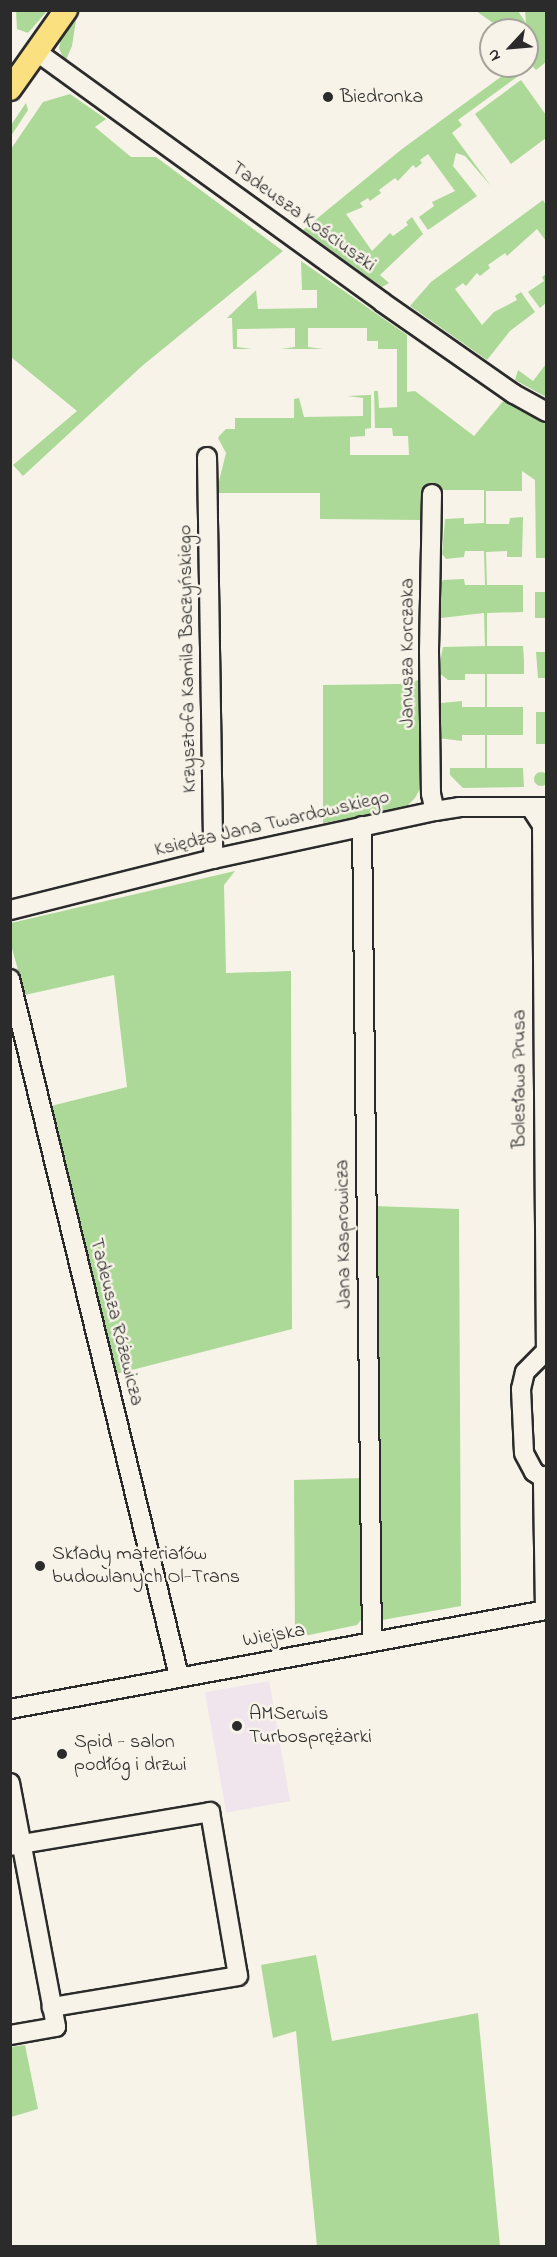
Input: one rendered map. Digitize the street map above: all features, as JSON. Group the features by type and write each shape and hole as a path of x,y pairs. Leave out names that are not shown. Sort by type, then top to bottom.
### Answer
{"main road":[{"path":"10,89 66,10"}],"street":[{"name":"Tadeusza Kościuszki","path":"37,52 382,302 499,384 546,411"},
{"name":"Krzysztofa Kamila Baczyńskiego","path":"207,457 213,859"},
{"name":"Janusza Korczaka","path":"432,494 429,651 431,794 435,811"},
{"name":"Księdza Jana Twardowskiego","path":"10,910 213,859 435,811 459,807 539,808"},
{"name":"Bolesława Prusa","path":"539,808 542,825 545,1354 525,1372 521,1389 524,1453 534,1472 545,1477 546,1610"},
{"name":"Jana Kasprowicza","path":"362,826 372,1641"},
{"name":"Tadeusza Różewicza","path":"10,979 179,1676"},
{"name":"Wiejska","path":"10,1708 546,1610"},
{"path":"10,1783 16,1845 56,2027 10,2035"},
{"path":"16,1845 210,1812 238,1976 52,2007"}],"shaded area":[{"path":"269,1681 290,1801 226,1812 205,1692"}],"green space":[{"path":"16,10 47,11 28,33 17,29"},
{"path":"476,11 518,11 523,18 486,18"},
{"path":"525,11 546,11 546,62 539,68 539,18 526,18"},
{"path":"76,20 72,46 65,62 59,48 61,39"},
{"path":"500,78 516,78 458,120 462,125 452,133 491,186 465,156 456,153 453,166 477,196 428,230 419,217 434,206 432,202 455,191 428,154 420,160 422,163 416,168 413,165 398,181 395,178 379,190 381,193 370,201 368,198 360,203 363,207 346,214 372,251 390,233 393,236 408,225 406,222 412,217 423,234 380,275 389,283 382,287 303,230 402,149"},
{"path":"521,80 546,115 546,138 511,164 475,114"},
{"path":"70,94 106,119 95,127 131,157 156,157 283,251 142,366 23,476 13,465 77,411 11,357 11,149 43,102"},
{"path":"26,103 28,110 11,136 11,125"},
{"path":"543,200 546,205 546,241 537,229 507,256 505,253 488,265 490,268 480,276 477,273 466,286 463,283 455,289 482,325 494,312 517,300 515,296 521,292 535,312 510,331 487,360 410,306 431,282"},
{"path":"301,261 407,335 407,392 415,391 474,436 504,400 546,422 546,558 536,558 535,480 522,471 522,491 486,491 486,524 509,524 510,518 523,517 522,557 507,557 507,551 486,552 487,585 523,585 523,612 487,613 487,646 523,646 524,660 524,674 487,674 487,707 523,707 523,735 487,735 487,768 523,768 524,787 463,788 450,775 450,768 485,768 485,735 462,735 462,741 438,738 437,707 441,703 462,701 462,707 485,707 485,674 465,674 465,680 448,680 438,672 443,647 485,646 484,613 441,618 440,585 443,580 464,579 465,585 485,585 484,551 465,551 464,557 446,559 442,554 445,519 464,518 464,524 484,523 484,490 444,490 429,484 422,543 420,520 320,519 320,493 216,493 226,453 218,438 220,435 226,429 235,429 235,418 294,418 294,399 299,398 304,417 363,416 363,398 347,396 371,395 371,428 365,429 365,436 350,437 350,455 409,455 408,436 393,436 392,428 375,428 374,391 378,391 379,408 397,407 397,349 378,349 378,341 367,341 367,328 308,328 308,347 323,349 281,349 295,347 295,328 237,329 237,347 252,349 233,349 232,318 227,318 256,290 258,309 317,308 317,290 302,290"},
{"path":"546,274 546,303 540,308 528,292 544,281 542,277"},
{"path":"546,364 546,397 515,380 518,370 533,381"},
{"path":"535,592 546,592 546,618 535,618"},
{"path":"536,652 546,652 546,678 538,678"},
{"path":"424,679 421,787 415,798 405,808 323,823 323,685 400,684"},
{"path":"536,712 546,712 546,744 536,744"},
{"path":"538,772 544,772 548,779 544,786 538,786 534,782 534,776"},
{"path":"235,871 224,885 226,973 291,971 292,1329 116,1374 51,1106 127,1087 114,975 25,995 11,945 11,923"},
{"path":"373,1206 459,1209 461,1606 382,1620 377,1609"},
{"path":"363,1478 361,1620 357,1625 295,1638 294,1480"},
{"path":"316,1955 332,2041 478,2013 500,2246 317,2246 296,2031 273,2038 261,1965"},
{"path":"25,2045 38,2109 11,2117 11,2047"}],"place":[{"name":"Biedronka","path":"328,97"},
{"name":"Składy materiałów budowlanych Ol-Trans","path":"40,1566"},
{"name":"AMSerwis Turbosprężarki","path":"237,1726"},
{"name":"Spid - salon podłóg i drzwi","path":"62,1754"}]}
